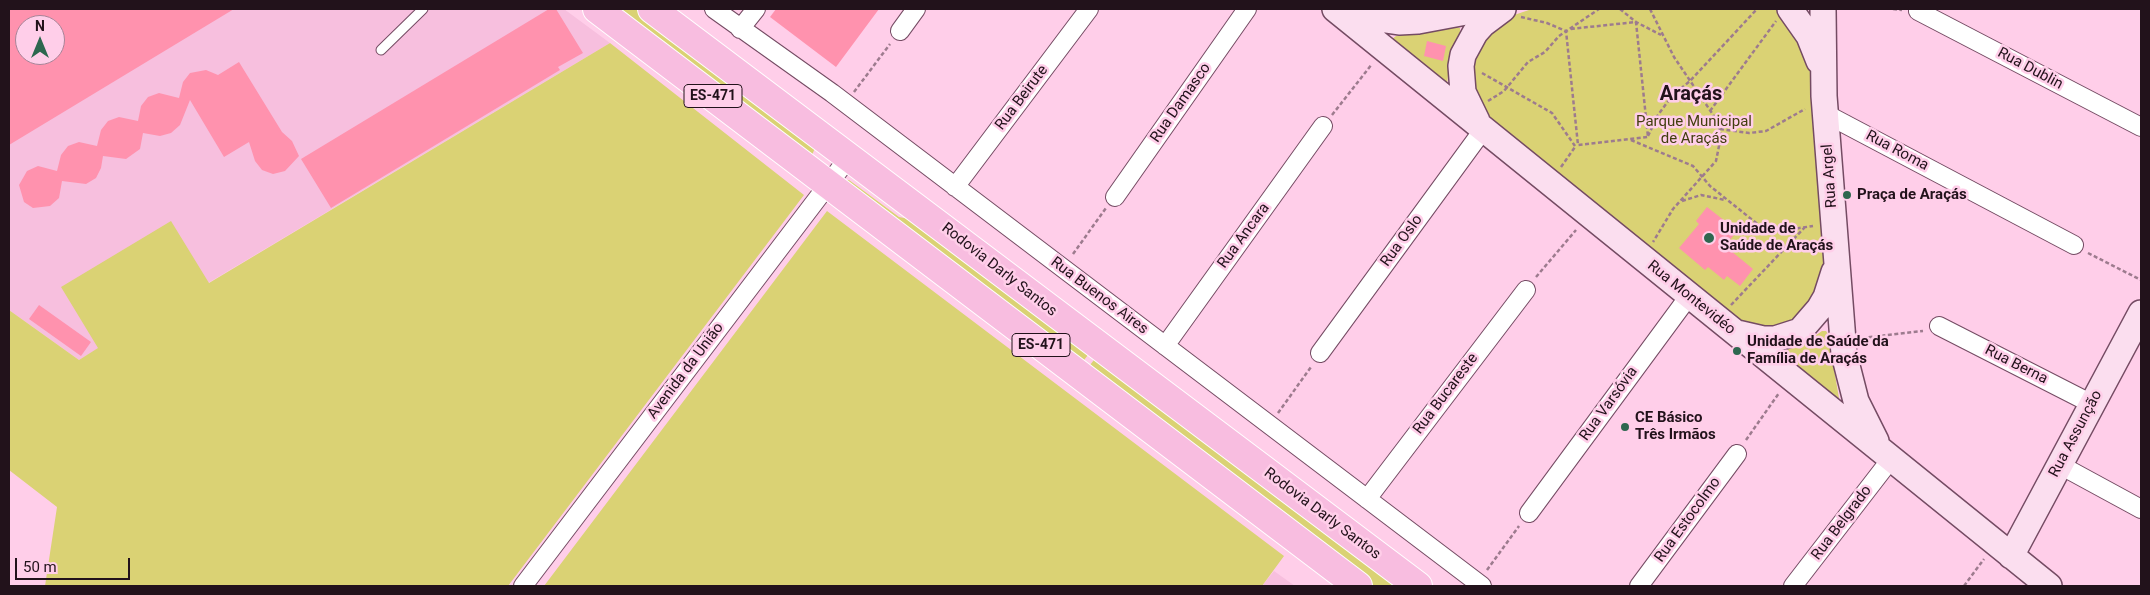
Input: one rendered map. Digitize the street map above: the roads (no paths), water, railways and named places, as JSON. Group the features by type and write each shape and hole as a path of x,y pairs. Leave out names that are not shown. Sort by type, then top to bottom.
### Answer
{"main road":[{"name":"ES-471","path":"597,9 1358,586"},
{"name":"Rodovia Darly Santos","path":"652,9 1418,586"}],"street":[{"name":"Rua Buenos Aires","path":"714,9 845,103 1480,585"},
{"path":"740,29 756,9"},
{"path":"900,31 916,9"},
{"name":"Rua Beirute","path":"955,187 1088,9"},
{"name":"Rua Damasco","path":"1114,197 1247,9"},
{"name":"Rua Montevidéo","path":"1335,9 1689,296 1727,318 1790,377 2049,586"},
{"path":"1342,9 1365,17 1403,15 1418,21 1482,9"},
{"name":"Rua Argel","path":"1823,9 1820,105 1827,234 1846,368 1864,420 1888,456"},
{"name":"Rua Dublin","path":"1918,11 2141,128"},
{"path":"1483,130 1466,102 1460,80 1463,55 1475,33 1483,24 1511,12"},
{"path":"1784,13 1801,22 1816,50 1820,65 1820,105"},
{"name":"Rua Roma","path":"1820,105 2074,245"},
{"name":"Rua Ancara","path":"1165,346 1323,126"},
{"name":"Rua Oslo","path":"1320,353 1483,130"},
{"name":"Avenida da União","path":"523,586 849,156"},
{"path":"1727,318 1738,333 1763,339 1775,339 1800,331 1811,320 1826,297 1834,270 1827,234"},
{"name":"Rua Bucareste","path":"1367,499 1526,290"},
{"name":"Rua Varsóvia","path":"1529,513 1689,296"},
{"name":"Rua Assunção","path":"2003,550 2060,465 2141,313"},
{"name":"Rua Berna","path":"1939,326 2092,404"},
{"name":"Rua Estocolmo","path":"1639,586 1737,454"},
{"name":"Rua Belgrado","path":"1793,586 1888,456"},
{"path":"2060,465 2141,509"}],"lane":[{"path":"381,50 423,9"}],"place":[{"name":"Praça de Araçás","path":"1847,195"},
{"name":"Unidade de Saúde de Araçás","path":"1709,238"},
{"name":"Unidade de Saúde da Família de Araçás","path":"1737,351"},
{"name":"CE Básico Três Irmãos","path":"1625,427"}],"district":[{"name":"Araçás","path":"1691,95"}],"park label":[{"name":"Parque Municipal de Araçás","path":"1694,130"}]}
